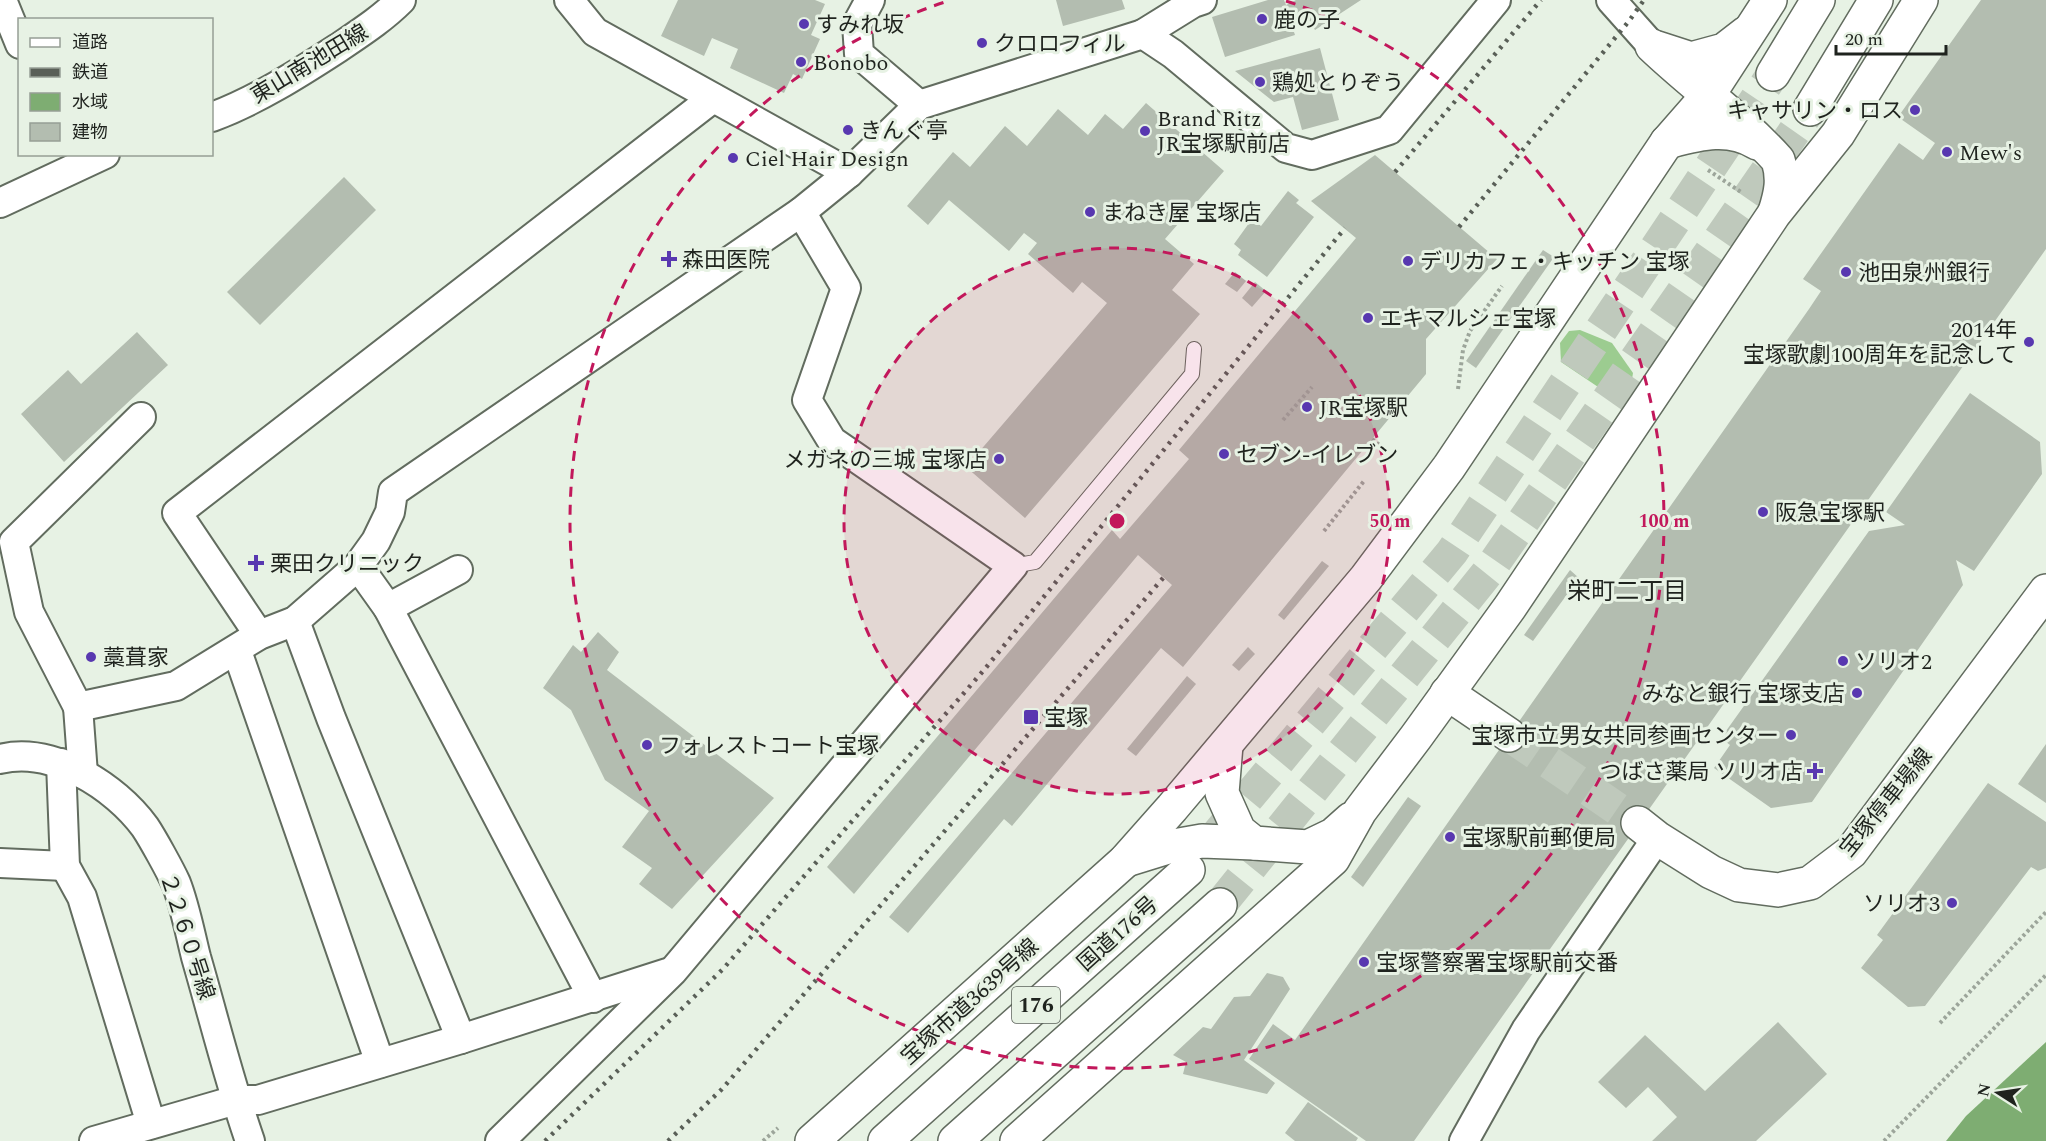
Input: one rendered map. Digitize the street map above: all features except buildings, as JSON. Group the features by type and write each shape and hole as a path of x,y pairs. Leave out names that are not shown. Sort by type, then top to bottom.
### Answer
{"main road":[{"path":"1773,74 1818,0"},
{"path":"1810,109 1876,0"},
{"path":"1017,1141 1333,859 1360,811 1448,693 1562,531 1774,214 1838,134 1921,0"},
{"path":"1652,46 1691,59 1724,50 1762,13"},
{"path":"1667,142 1709,94 1762,13"},
{"path":"1652,46 1678,71 1709,94 1778,160 1782,174 1782,191 1774,214"},
{"path":"1652,46 1668,78 1673,108 1667,142"},
{"path":"1667,142 1716,132 1751,139 1769,150"},
{"name":"宝塚市道3639号線","path":"812,1141 1125,861 1226,745 1366,578 1449,467 1530,343 1636,192 1667,142"},
{"name":"宝塚停車場線","path":"1648,831 1711,872 1739,885 1778,890 1810,883 1851,852 2046,591"},
{"path":"1448,693 1509,735"},
{"path":"1226,745 1222,793 1239,831 1254,843"},
{"path":"1125,861 1168,847 1202,842 1308,847 1333,835 1360,811"},
{"name":"国道176号","path":"885,1141 1188,870"},
{"name":"176","path":"955,1141 1220,905"}],"street":[{"path":"2,0 18,39"},
{"name":"東山南池田線","path":"213,117 288,81 384,17 401,0"},
{"path":"569,0 595,32 849,173"},
{"path":"870,0 857,24 859,54 919,105"},
{"path":"78,707 176,686 248,643 295,621 358,566 376,541 390,512 393,492 801,212 849,173 919,105 1143,34 1193,3 1202,0"},
{"path":"1143,34 1173,54 1286,148 1312,155 1389,130 1496,0"},
{"path":"1611,0 1652,46"},
{"path":"380,1063 248,643 177,513 713,98"},
{"path":"0,203 101,156"},
{"path":"500,1141 673,971 1013,566 832,441 807,400 846,288 801,212"},
{"path":"141,417 7,538 28,612 78,707 64,866 82,897 151,1124"},
{"path":"358,566 388,608 593,998"},
{"path":"388,608 458,570"},
{"path":"295,621 461,1039"},
{"name":"２２６０号線","path":"0,759 13,756 39,758 72,769 119,800 145,827 176,883 236,1100 250,1141"},
{"path":"1464,1141 1526,1030 1648,831"},
{"path":"0,863 64,866"},
{"path":"94,1141 236,1100 258,1100 593,998 673,971"}],"lane":[{"path":"1013,566 1035,562 1192,374 1194,349"}],"path":[{"path":"1704,167 1741,192"},
{"path":"1457,393 1463,350 1470,331 1502,286"},
{"path":"1283,420 1312,387"},
{"path":"1372,439 1388,452"},
{"path":"1324,531 1364,481"},
{"path":"1940,1023 2046,912"},
{"path":"1884,1141 2046,975"}],"shaded area":[{"path":"1580,330 1612,343 1633,373 1631,385 1623,398 1607,393 1561,362 1560,343 1569,331"}],"water":[{"path":"2046,1042 2046,1141 1946,1141 1966,1116"}],"tunnel":[{"path":"1216,836 1452,552 1773,74"},
{"path":"1220,905 1488,572 1810,109"},
{"path":"1509,735 1638,823"}],"railway":[{"path":"1395,172 1541,0"},
{"path":"1459,227 1644,0"},
{"path":"545,1141 723,969 984,670 1345,228"},
{"path":"668,1141 722,1089 1164,577"}],"place":[{"name":"鹿の子","path":"1262,19"},
{"name":"すみれ坂","path":"804,24"},
{"name":"クロロフィル","path":"982,43"},
{"name":"Bonobo","path":"801,62"},
{"name":"鶏処とりぞう","path":"1260,82"},
{"name":"キャサリン・ロス","path":"1915,110"},
{"name":"きんぐ亭","path":"848,130"},
{"name":"Brand Ritz JR宝塚駅前店","path":"1145,131"},
{"name":"Mew's","path":"1947,152"},
{"name":"Ciel Hair Design","path":"733,158"},
{"name":"まねき屋 宝塚店","path":"1090,212"},
{"name":"森田医院","path":"669,259"},
{"name":"デリカフェ・キッチン 宝塚","path":"1408,261"},
{"name":"池田泉州銀行","path":"1846,272"},
{"name":"エキマルシェ宝塚","path":"1368,318"},
{"name":"2014年 宝塚歌劇100周年を記念して","path":"2029,342"},
{"name":"JR宝塚駅","path":"1307,407"},
{"name":"セブン-イレブン","path":"1224,454"},
{"name":"メガネの三城 宝塚店","path":"999,459"},
{"name":"阪急宝塚駅","path":"1763,512"},
{"name":"栗田クリニック","path":"256,563"},
{"name":"藁葺家","path":"91,657"},
{"name":"ソリオ2","path":"1843,661"},
{"name":"みなと銀行 宝塚支店","path":"1857,693"},
{"name":"宝塚","path":"1031,717"},
{"name":"宝塚市立男女共同参画センター","path":"1791,735"},
{"name":"フォレストコート宝塚","path":"647,745"},
{"name":"つばさ薬局 ソリオ店","path":"1815,771"},
{"name":"宝塚駅前郵便局","path":"1450,837"},
{"name":"ソリオ3","path":"1952,903"},
{"name":"宝塚警察署宝塚駅前交番","path":"1364,962"}],"district":[{"name":"栄町二丁目","path":"1627,591"}]}
